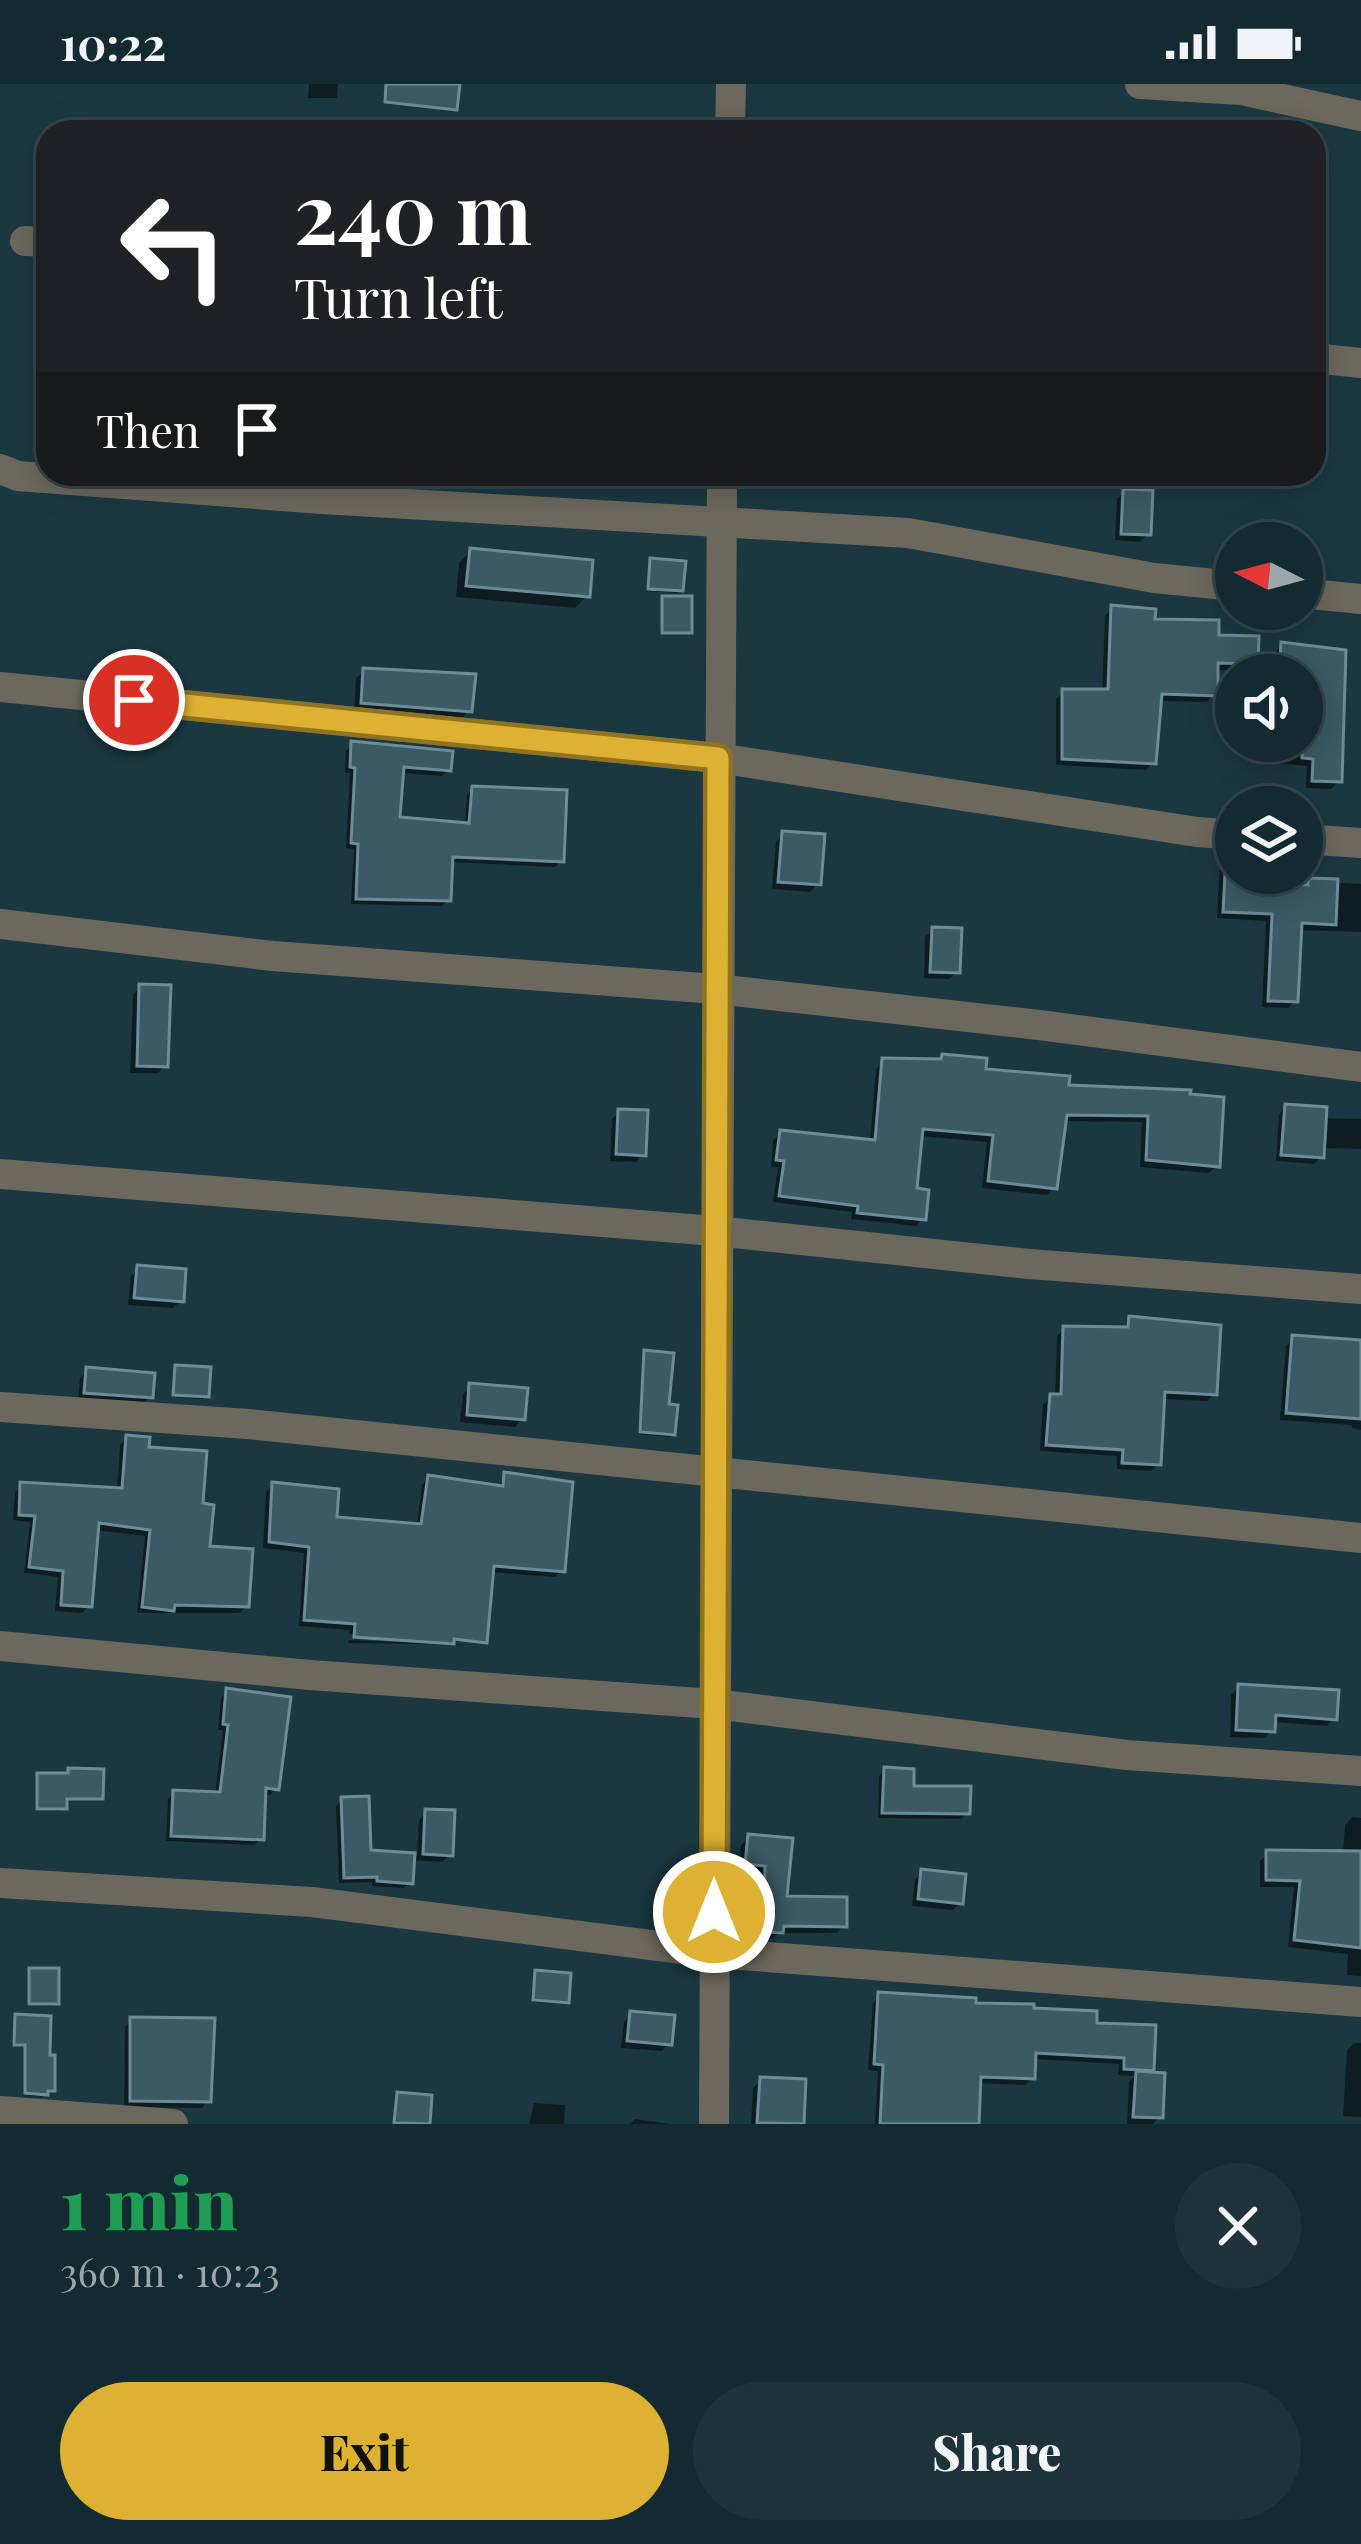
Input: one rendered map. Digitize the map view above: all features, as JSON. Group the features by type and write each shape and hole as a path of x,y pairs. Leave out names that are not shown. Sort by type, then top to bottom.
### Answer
{"street":[{"path":"730,120 731,84"},
{"path":"1140,84 1241,90 1361,116"},
{"path":"1326,359 1361,363"},
{"path":"0,469 36,477"},
{"path":"150,486 908,533 1154,578 1215,584"},
{"path":"714,2124 722,486"},
{"path":"1323,595 1361,599"},
{"path":"0,687 718,758 1215,833"},
{"path":"1323,840 1361,843"},
{"path":"0,924 273,956 716,989 1361,1067"},
{"path":"0,1174 1361,1289"},
{"path":"0,1407 248,1424 1361,1538"},
{"path":"0,1646 310,1675 714,1704 1127,1755 1361,1771"},
{"path":"0,1883 311,1902 714,1953 1361,2002"},
{"path":"0,2111 173,2124"}],"building":[{"path":"386,84 460,84 457,110 385,102"},
{"path":"1123,489 1153,490 1151,535 1121,534"},
{"path":"470,548 593,560 590,597 466,586"},
{"path":"650,558 686,561 683,591 648,589"},
{"path":"662,596 692,596 692,633 662,633"},
{"path":"1111,605 1156,609 1155,619 1215,620 1219,635 1259,636 1258,654 1215,654 1215,696 1162,694 1156,764 1062,759 1062,689 1108,689"},
{"path":"1281,642 1346,650 1342,782 1312,781 1313,762 1323,762 1323,654 1280,654"},
{"path":"363,668 476,674 472,712 361,703"},
{"path":"351,741 453,751 451,771 404,767 400,817 469,823 472,786 567,790 564,862 453,857 451,901 356,899 358,844 351,843 355,768 350,767"},
{"path":"782,831 825,834 821,885 778,882"},
{"path":"1323,878 1338,879 1336,925 1302,923 1298,1002 1268,1001 1272,914 1223,912 1224,894 1323,894"},
{"path":"932,927 962,928 960,973 930,972"},
{"path":"139,984 171,985 168,1067 137,1066"},
{"path":"942,1054 987,1058 986,1069 1070,1076 1069,1085 1191,1090 1190,1094 1224,1097 1220,1167 1146,1160 1148,1116 1067,1115 1057,1189 988,1181 993,1135 923,1129 917,1188 929,1190 926,1220 857,1213 858,1206 779,1196 784,1161 776,1160 780,1130 875,1140 882,1058 941,1059"},
{"path":"1285,1104 1327,1107 1324,1158 1281,1155"},
{"path":"618,1109 648,1110 646,1156 616,1154"},
{"path":"137,1265 186,1269 184,1302 134,1298"},
{"path":"1129,1316 1221,1325 1217,1395 1165,1392 1161,1465 1122,1463 1123,1450 1046,1445 1050,1394 1061,1394 1063,1326 1128,1327"},
{"path":"1292,1335 1361,1340 1361,1419 1286,1413"},
{"path":"644,1350 674,1353 669,1404 678,1405 675,1435 640,1432"},
{"path":"175,1365 211,1367 209,1397 173,1395"},
{"path":"86,1367 155,1373 153,1398 84,1393"},
{"path":"469,1383 528,1388 525,1420 467,1415"},
{"path":"126,1435 150,1437 149,1447 207,1451 203,1503 214,1505 210,1546 253,1549 249,1607 175,1605 174,1611 142,1607 150,1530 99,1523 92,1607 61,1605 63,1571 29,1567 35,1516 19,1515 20,1482 122,1488"},
{"path":"504,1472 573,1482 565,1572 494,1566 487,1643 354,1637 355,1624 304,1620 309,1547 269,1542 272,1482 339,1489 337,1517 421,1524 428,1475 503,1486"},
{"path":"1238,1684 1339,1690 1337,1720 1276,1715 1275,1732 1236,1730"},
{"path":"226,1688 291,1697 279,1790 266,1788 264,1840 171,1836 173,1790 220,1792 228,1725 223,1724"},
{"path":"884,1767 914,1769 914,1786 971,1786 970,1814 882,1813"},
{"path":"68,1768 104,1769 103,1799 67,1799 67,1809 37,1809 37,1773 68,1773"},
{"path":"369,1796 371,1850 415,1853 413,1884 377,1881 377,1877 344,1878 341,1797"},
{"path":"425,1809 455,1810 453,1856 423,1854"},
{"path":"748,1834 793,1838 787,1896 847,1897 847,1927 784,1926 783,1933 764,1932 765,1866 745,1864"},
{"path":"1266,1850 1361,1851 1361,1948 1294,1940 1300,1881 1266,1880"},
{"path":"921,1869 966,1874 963,1904 918,1899"},
{"path":"29,1968 59,1968 59,2004 29,2004"},
{"path":"535,1970 571,1973 569,2003 533,2000"},
{"path":"878,1992 1097,2011 1097,2023 1156,2025 1154,2071 1124,2069 1124,2058 1036,2053 1035,2079 981,2077 979,2124 880,2124 883,2065 874,2064"},
{"path":"630,2011 675,2015 672,2045 627,2041"},
{"path":"15,2014 51,2016 55,2091 48,2095 25,2093 25,2045 14,2045"},
{"path":"130,2017 215,2018 211,2102 130,2101"},
{"path":"1136,2071 1165,2073 1163,2118 1133,2117"},
{"path":"760,2077 806,2079 804,2124 757,2123"},
{"path":"397,2092 432,2095 430,2124 394,2123"}],"route":[{"path":"134,700 718,758 714,1912"}]}
